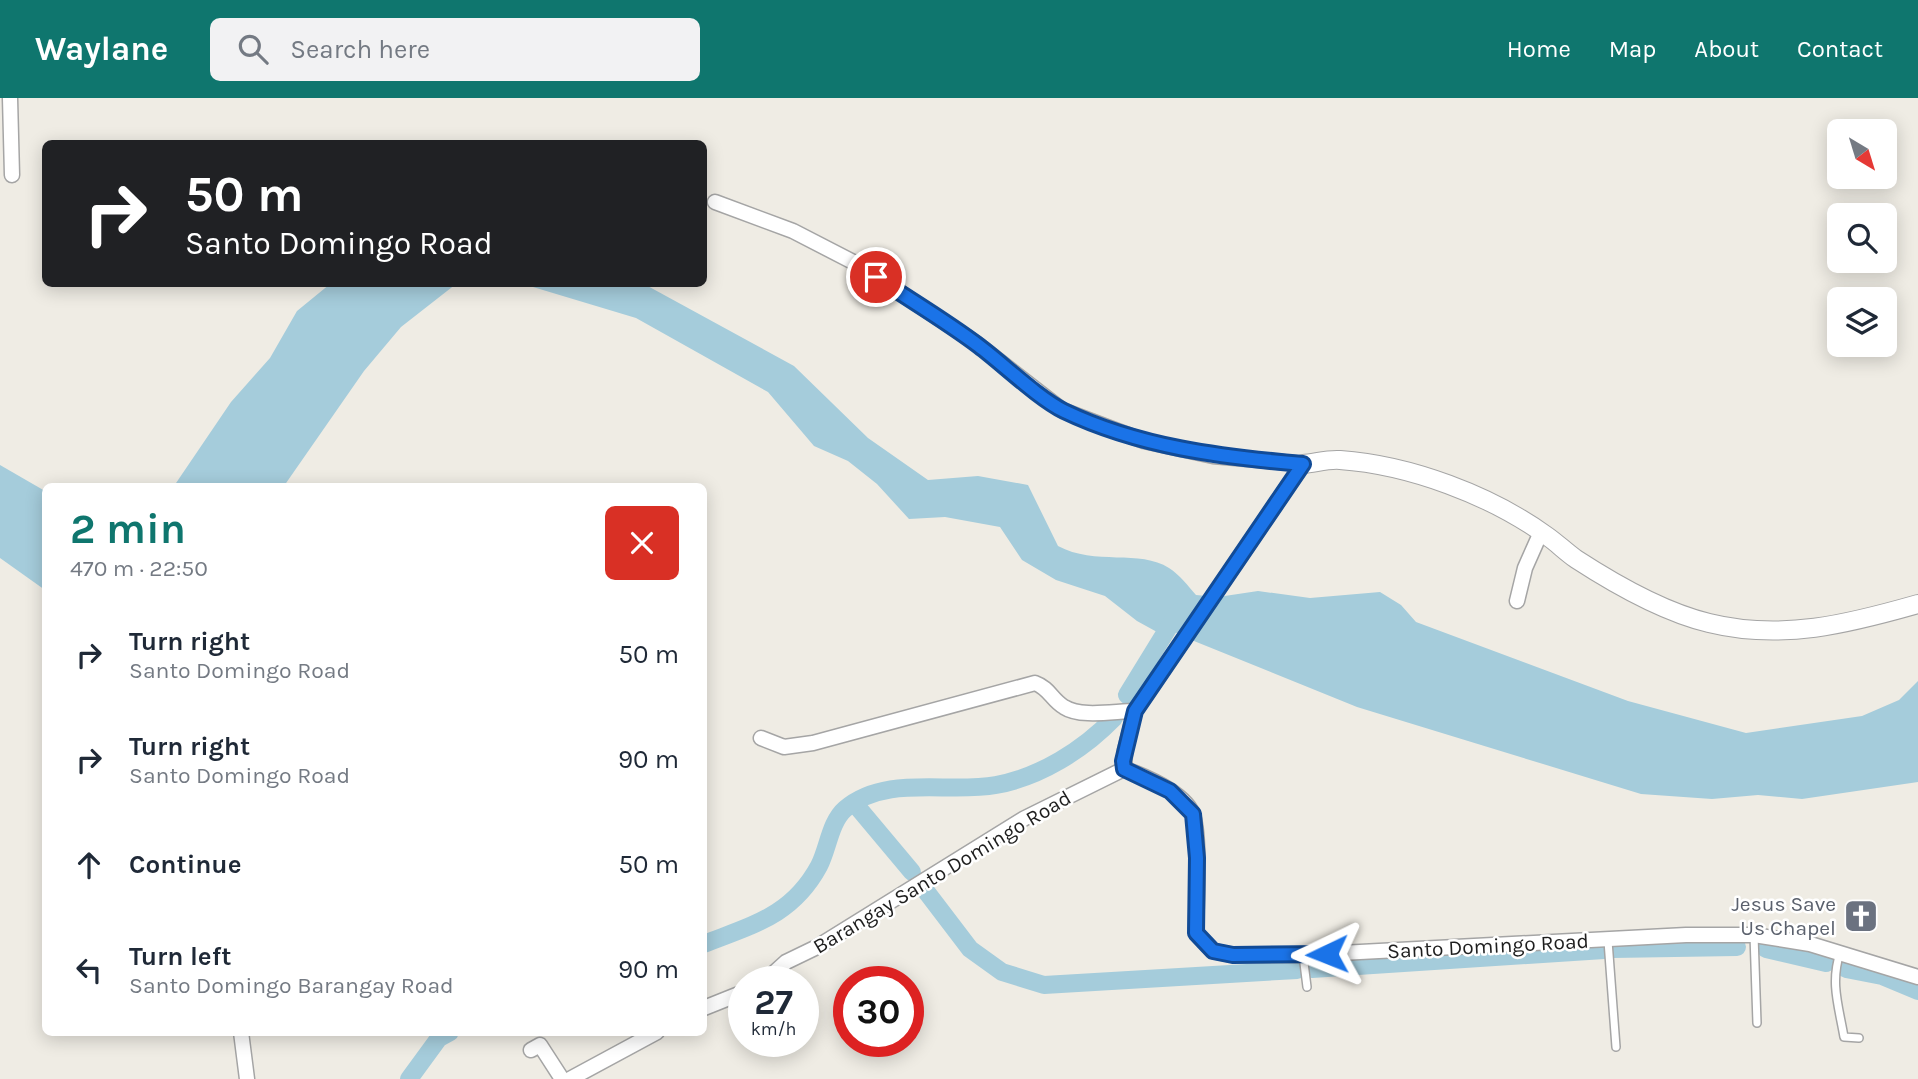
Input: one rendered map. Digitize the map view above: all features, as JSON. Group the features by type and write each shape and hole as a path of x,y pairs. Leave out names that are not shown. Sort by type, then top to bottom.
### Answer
{"street":[{"path":"10,98 12,175"},
{"path":"715,202 793,231 856,264 976,344 1062,410 1144,441 1213,456 1303,464 1338,460 1392,469 1433,481 1502,508 1541,532 1573,558 1617,584 1709,623 1754,629 1810,630 1836,627 1918,604"},
{"path":"1124,769 1125,750 1135,711 1303,464"},
{"path":"1517,601 1525,568 1541,532"},
{"path":"761,738 784,747 813,743 1035,683 1045,687 1061,706 1073,712 1135,711"},
{"name":"Santo Domingo Road","path":"1124,769 1170,791 1193,814 1197,858 1196,933 1213,951 1233,955 1303,955 1754,935 1840,953 1918,977"},
{"name":"Barangay Santo Domingo Road","path":"782,966 817,947 999,834 1124,769"},
{"path":"707,1007 728,998"},
{"path":"242,1036 247,1079"},
{"path":"570,1079 650,1036"},
{"path":"531,1050 540,1045 562,1079"}],"lane":[{"path":"1754,935 1757,1023"},
{"path":"1608,941 1616,1046"},
{"path":"1840,953 1833,972 1844,1037 1858,1038"},
{"path":"1303,955 1307,987"}],"water":[{"path":"326,287 452,287 401,327 364,371 286,483 176,483 231,402 270,358 297,311"},
{"path":"533,287 649,287 794,366 868,438 928,480 978,476 1028,485 1058,546 1087,555 1157,562 1177,574 1196,595 1218,597 1258,591 1310,598 1380,592 1401,605 1416,622 1628,701 1746,733 1862,716 1899,700 1918,681 1918,782 1802,799 1758,795 1712,799 1641,794 1357,707 1180,633 1157,632 1137,621 1105,596 1056,580 1022,560 1000,527 945,517 909,519 877,484 848,461 814,446 768,392 636,318"},
{"path":"0,465 42,489 42,588 0,558"}],"waterway":[{"path":"1127,695 1178,612"},
{"path":"707,943 769,917 796,897 819,866 840,814 861,798 898,788 977,787 1029,776 1075,751 1114,718"},
{"path":"855,804 912,872"},
{"path":"922,886 970,949 1002,972 1044,985 1297,970"},
{"path":"1612,949 1737,947"},
{"path":"1766,949 1826,963"},
{"path":"1312,969 1604,950"},
{"path":"1846,969 1882,976 1918,991"},
{"path":"409,1079 443,1036"}],"place":[{"name":"Jesus Save Us Chapel","path":"1861,916"}],"route":[{"path":"876,277 976,344 1062,410 1144,441 1213,456 1303,464 1135,711 1123,761 1124,769 1145,776 1170,791 1193,814 1197,858 1196,933 1213,951 1233,955 1327,954"}]}
